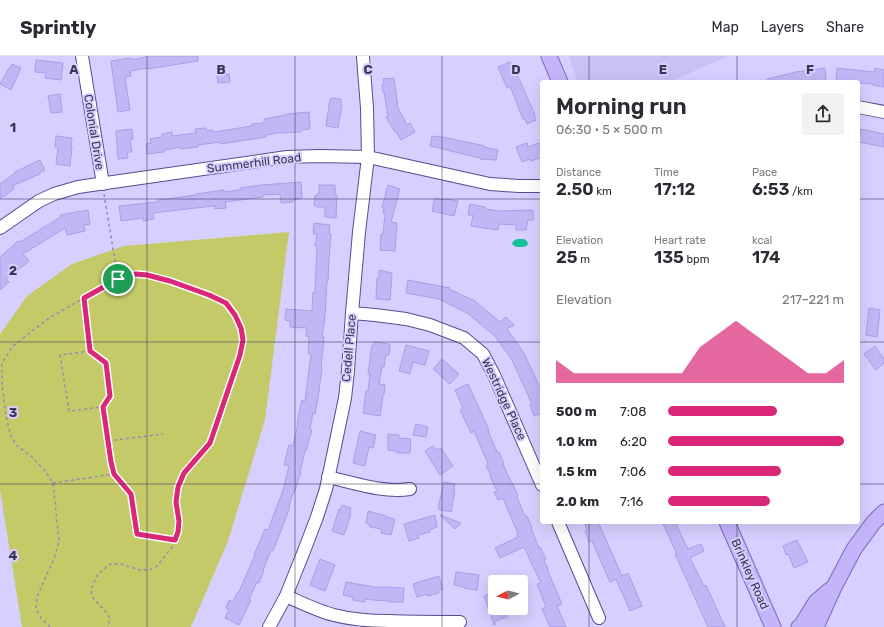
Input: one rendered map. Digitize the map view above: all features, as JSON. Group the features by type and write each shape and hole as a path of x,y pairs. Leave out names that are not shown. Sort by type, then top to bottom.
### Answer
{"main road":[{"path":"549,56 559,80"},
{"path":"816,627 834,587 854,549 873,523 884,512"},
{"name":"Brinkley Road","path":"728,524 771,622"},
{"path":"800,627 816,602 834,587"},
{"path":"824,627 834,587"},
{"path":"771,622 782,627"}],"street":[{"name":"Colonial Drive","path":"82,56 103,184"},
{"name":"Cedell Place","path":"269,627 286,596 317,517 326,489 344,398 348,371 359,232 368,157 367,108 362,57"},
{"path":"860,107 884,112"},
{"name":"Summerhill Road","path":"0,228 39,201 54,194 78,187 287,157 368,157 490,184 540,186"},
{"name":"Westridge Place","path":"352,313 406,319 430,325 464,338 483,354 494,375 540,480"},
{"path":"328,477 382,489 399,491 410,489"},
{"path":"559,524 599,618"},
{"path":"286,596 334,615 367,621 460,622"}],"path":[{"path":"103,184 118,279"},
{"path":"50,627 40,618 36,609 37,597 55,556 59,541 53,483 46,472 32,457 15,444 10,433 6,416 2,384 2,363 13,346 49,318 118,279 136,274 147,275 170,281 209,295 226,303 235,315 241,328 243,340 240,355 210,443 184,473 178,487 176,502 179,521 178,532 173,546 157,566 149,570 140,570 121,564 110,564 98,574 91,591 93,598 106,612 110,619 108,627"},
{"path":"84,298 90,351"},
{"path":"103,407 69,411 60,355 90,351 106,363 110,396 103,407 111,462 114,474 131,494 137,534 175,540"},
{"path":"108,441 163,434"},
{"path":"53,483 114,474"}],"shaded area":[{"path":"569,56 729,56 674,80 577,80"},
{"path":"289,232 265,420 228,541 191,627 22,627 0,490 0,334 27,296 72,264 124,246"},
{"path":"518,239 524,239 528,244 524,247 516,247 512,244"}],"building":[{"path":"150,56 198,56 198,61 130,71 131,76 125,77 130,110 118,112 111,61"},
{"path":"36,60 63,63 61,80 45,78 46,73 35,72"},
{"path":"510,62 535,115 536,120 527,124 525,119 523,119 510,86 507,88 498,67"},
{"path":"12,64 21,68 11,90 0,84"},
{"path":"825,68 826,80 767,80 796,72"},
{"path":"837,68 874,72 875,68 884,70 884,87 873,84 860,83 860,80 836,80"},
{"path":"229,74 230,82 218,83 217,76"},
{"path":"394,78 398,108 407,125 410,123 415,132 401,140 386,117 388,116 382,85 384,84 383,79"},
{"path":"60,94 62,112 51,113 48,96"},
{"path":"331,98 341,99 342,105 338,128 326,126"},
{"path":"309,112 310,129 301,130 301,132 278,133 266,135 266,137 220,144 220,142 198,145 198,147 181,149 181,147 164,150 164,152 147,154 146,144 151,143 150,139 162,137 162,134 172,132 172,136 196,133 195,129 206,128 207,131 213,130 214,132 264,123 264,119 286,114"},
{"path":"132,129 133,139 130,140 132,152 127,152 128,158 118,159 116,131"},
{"path":"861,129 884,134 884,147 860,142"},
{"path":"56,136 72,138 70,166 56,164 58,147 55,147"},
{"path":"432,136 443,137 498,150 496,160 480,159 430,146"},
{"path":"527,143 528,147 539,143 540,158 522,162 516,147"},
{"path":"40,160 44,171 12,186 14,189 0,199 0,184 15,172"},
{"path":"301,182 302,198 293,200 293,202 281,203 280,194 263,195 263,197 225,202 226,208 215,209 215,206 153,213 154,219 143,221 143,218 121,221 119,206 158,202 158,200 224,190 224,192 262,185"},
{"path":"319,185 335,185 335,195 337,195 336,218 325,217 325,207 317,207 314,205 315,196 319,193"},
{"path":"388,185 400,189 391,222 397,223 395,251 380,250 381,234 383,234 385,214 383,213 384,208 382,208"},
{"path":"435,198 458,201 454,216 432,211"},
{"path":"470,204 485,207 485,209 499,211 533,210 533,220 528,220 526,230 516,230 516,225 499,224 498,230 471,226 473,215 468,215"},
{"path":"88,210 90,224 84,225 85,231 67,235 65,228 23,254 29,261 6,279 9,282 0,290 0,257 18,241 20,242 61,217 60,215"},
{"path":"314,223 330,225 329,234 331,234 322,337 324,337 322,368 318,398 310,429 312,430 305,451 301,472 289,506 290,507 273,551 271,550 259,583 257,582 249,599 251,600 239,625 225,618 229,609 226,608 229,600 233,602 237,593 238,594 265,529 268,530 283,490 289,466 284,465 289,445 293,446 302,400 305,401 311,354 308,353 309,337 306,336 307,328 290,327 290,321 285,320 286,309 312,311 313,292 315,293 317,246 315,246 317,234 313,234"},
{"path":"379,270 392,273 390,300 376,299"},
{"path":"408,280 450,288 449,289 475,301 500,322 506,317 514,325 507,329 524,353 540,388 540,414 534,416 530,405 532,404 512,360 495,336 467,313 439,299 406,293"},
{"path":"869,308 880,310 877,337 866,335"},
{"path":"374,342 390,344 389,355 386,355 384,367 382,366 379,384 385,385 380,416 363,413 366,391 368,391 370,374 368,374 372,345 373,346"},
{"path":"406,345 429,351 425,365 413,362 410,374 399,371"},
{"path":"875,346 884,359 884,363 876,370 864,354"},
{"path":"442,359 459,374 450,384 433,369"},
{"path":"468,384 489,430 488,431 497,452 499,452 513,484 525,516 527,516 539,548 540,547 546,559 544,560 547,569 562,604 557,606 566,627 550,627 542,609 546,607 537,584 541,583 524,547 500,558 495,548 518,537 518,534 503,498 498,500 494,492 497,491 486,466 488,464 474,431 471,433 460,410 463,408 455,390"},
{"path":"416,424 428,427 426,437 413,435"},
{"path":"360,431 376,435 373,448 369,447 365,466 353,463"},
{"path":"388,434 399,435 399,438 411,439 410,453 397,453 397,451 388,450"},
{"path":"433,446 436,450 441,448 453,466 440,475 425,451"},
{"path":"444,482 455,484 451,512 438,509"},
{"path":"342,505 351,508 351,514 344,535 332,531 339,509 340,510"},
{"path":"368,511 395,519 391,535 381,533 382,529 370,527 370,525 366,523"},
{"path":"435,515 437,527 429,530 430,532 418,535 419,538 409,541 404,524"},
{"path":"440,515 461,523 455,529"},
{"path":"599,524 622,576 628,573 642,606 630,611 616,579 610,582 592,541 589,542 585,531 587,530 585,525"},
{"path":"663,524 676,524 688,549 701,544 704,551 690,558 704,586 706,585 725,627 708,627 675,554 677,554"},
{"path":"797,540 808,562 794,568 788,554 786,555 783,546"},
{"path":"320,559 335,565 325,591 310,585"},
{"path":"456,572 479,575 477,590 454,585"},
{"path":"439,576 443,589 438,590 439,593 417,597 413,584"},
{"path":"346,582 380,588 404,588 403,602 365,599 365,602 353,600 353,597 343,595"},
{"path":"488,595 488,608 484,596"},
{"path":"491,615 507,615 508,617 495,621 494,625"}],"route":[{"path":"136,274 147,275 170,281 209,295 226,303 235,315 241,328 243,340 240,355 210,443 184,473 178,487 176,502 179,521 178,532 175,540 137,534 131,494 114,474 111,462 103,407 110,396 106,363 90,351 84,298 118,279 136,274"}]}
